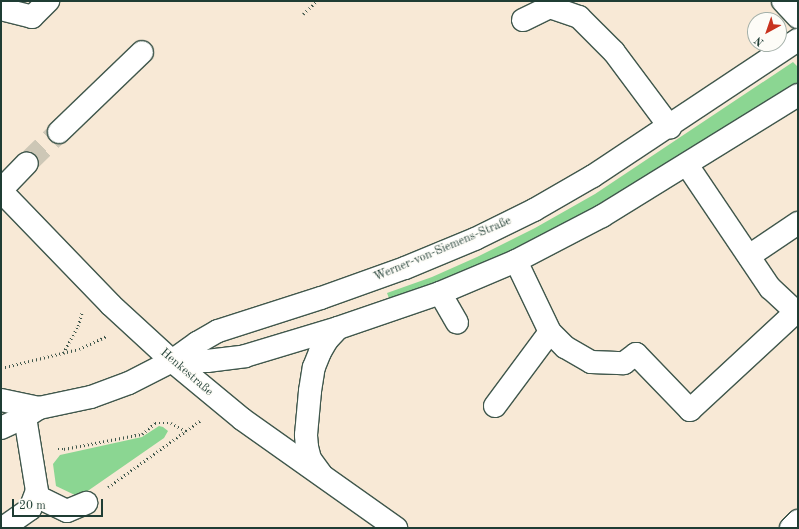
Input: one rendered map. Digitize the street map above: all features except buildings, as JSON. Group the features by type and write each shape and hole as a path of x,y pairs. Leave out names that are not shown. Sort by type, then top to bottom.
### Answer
{"main road":[{"path":"1,9 32,17 48,1"},
{"path":"783,1 798,17"},
{"path":"523,20 550,7 579,17 614,52 670,127"},
{"name":"Werner-von-Siemens-Straße","path":"1,428 32,412 91,397 129,383 172,362 197,343 218,331 335,293 405,268 475,239 534,210 593,176 670,127 798,40"},
{"path":"59,132 142,52"},
{"name":"Werner-von-Siemens-Straße","path":"172,362 207,361 245,356 338,328 440,293 516,261 602,216 798,96"},
{"path":"1,190 28,163"},
{"path":"516,261 550,332 566,347 591,362 624,363 636,354 690,410 796,312 770,288 687,165"},
{"name":"Henkestraße","path":"1,190 90,283 172,362 224,405 387,525"},
{"path":"749,256 798,223"},
{"path":"440,293 457,323"},
{"path":"324,479 310,459 306,436 314,368 320,352 338,328"},
{"path":"495,406 550,332"},
{"name":"Werner-von-Siemens-Straße","path":"1,400 32,412"},
{"path":"3,528 30,509 36,496 37,491 30,446 32,412"},
{"path":"36,496 67,511 86,503"},
{"path":"791,528 798,521"}],"path":[{"path":"303,14 317,1"},
{"path":"63,353 78,326 90,283"},
{"path":"1,368 79,349 109,335 128,321"},
{"path":"86,503 224,405"},
{"path":"30,446 64,449 142,434 156,424 164,422 171,423 186,431"}],"green space":[{"path":"793,62 798,67 798,86 603,206 482,266 390,301 387,293 432,277 477,257 535,228 595,194"},
{"path":"159,426 168,431 164,438 79,497 56,486 53,464 60,455 142,437"}],"tunnel":[{"path":"27,163 59,132"}]}
